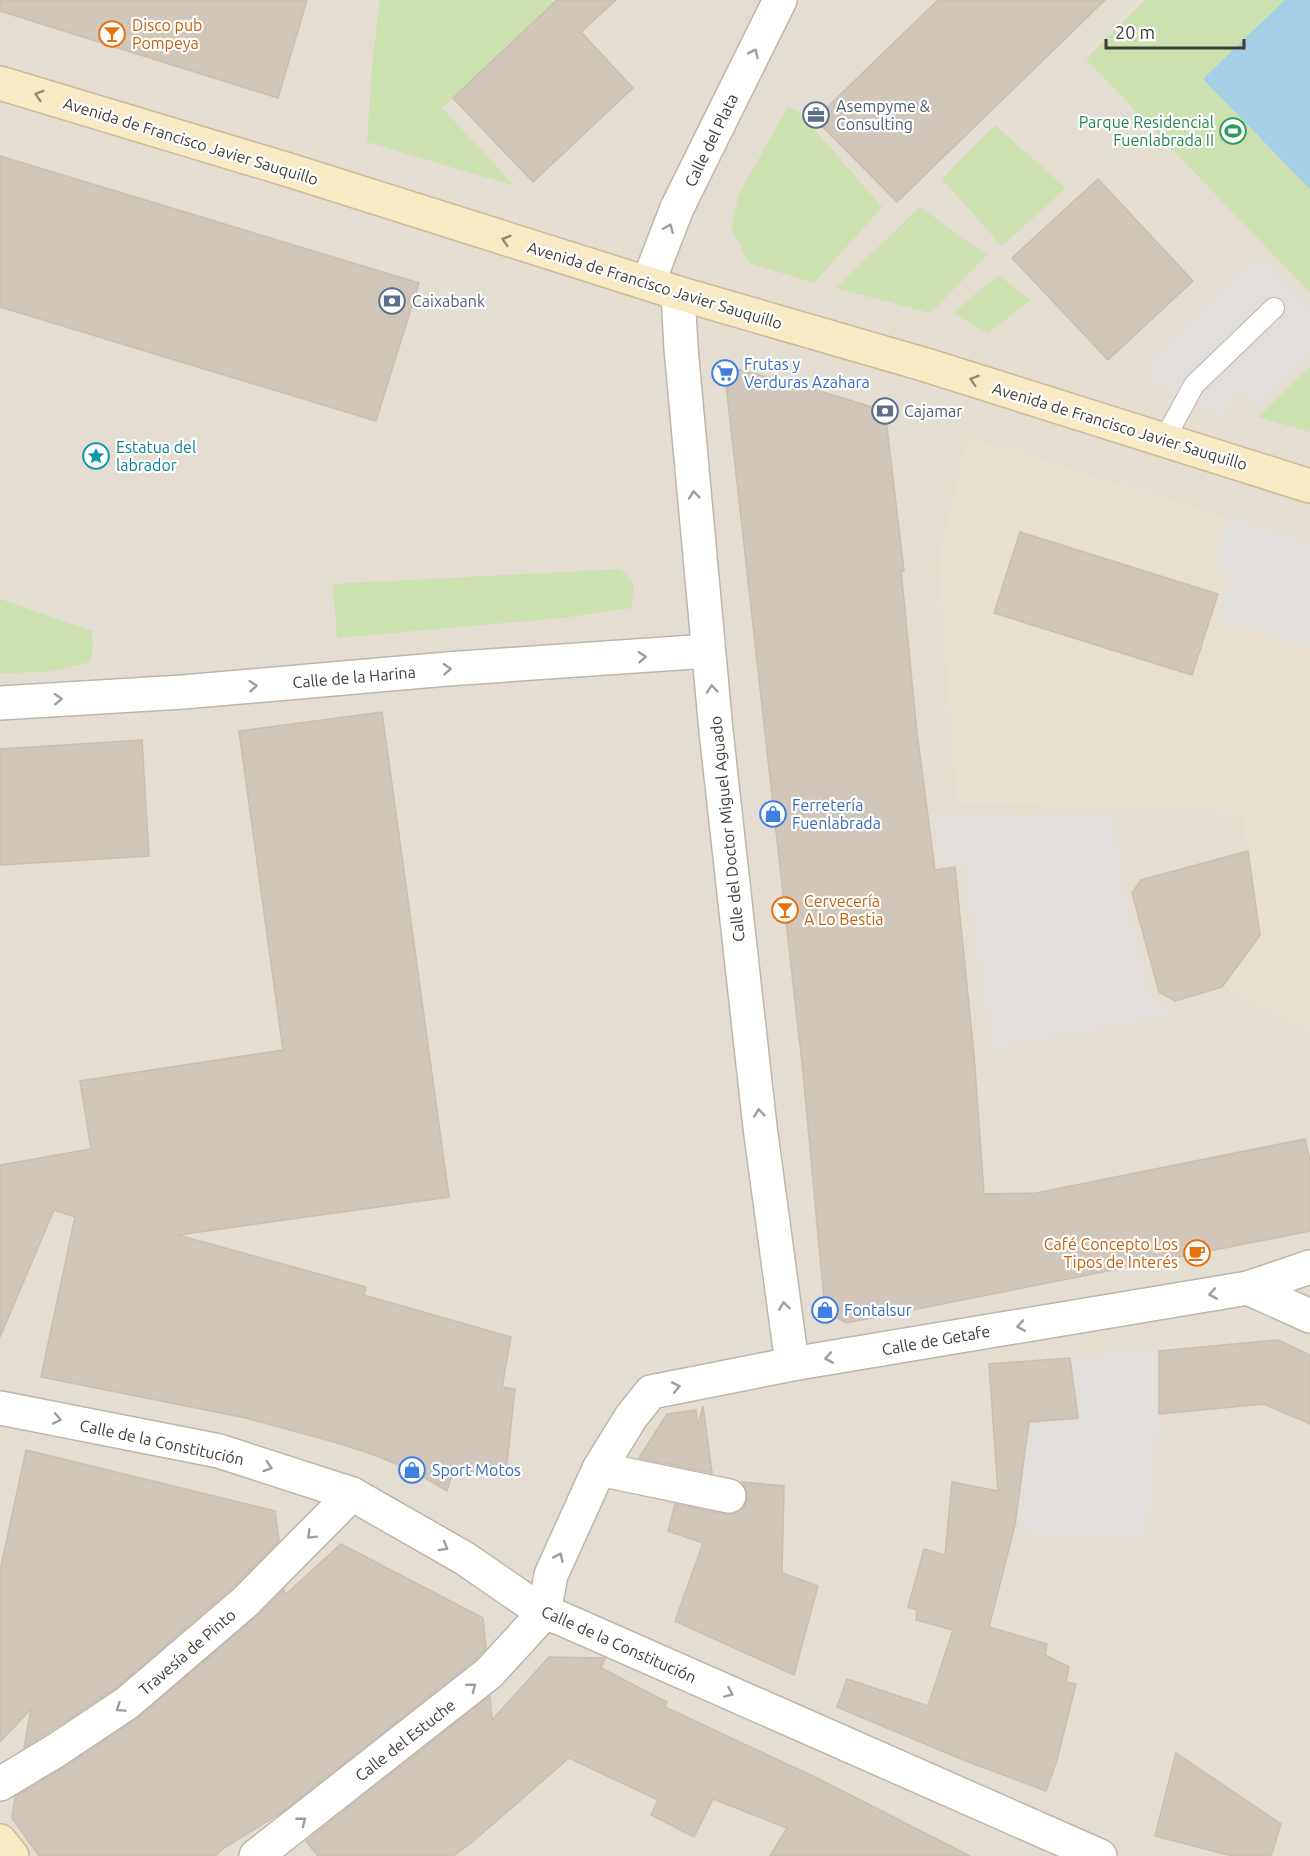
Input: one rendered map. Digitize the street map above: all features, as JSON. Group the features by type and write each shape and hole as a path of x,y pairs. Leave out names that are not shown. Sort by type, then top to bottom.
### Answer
{"main road":[{"name":"Avenida de Francisco Javier Sauquillo","path":"0,83 292,171 663,288 926,365 1310,486"},
{"path":"0,1840 12,1856"}],"street":[{"name":"Calle del Plata","path":"663,288 677,208 780,0"},
{"name":"Calle del Doctor Miguel Aguado","path":"663,288 681,348 708,651 760,1127 792,1364"},
{"name":"Calle de la Harina","path":"0,703 183,692 447,669 708,651"},
{"name":"Calle de Getafe","path":"544,1613 551,1575 599,1469 631,1417 651,1392 792,1364 1248,1288 1310,1267"},
{"path":"1248,1288 1310,1316"},
{"name":"Calle de la Constitución","path":"0,1408 219,1451 352,1494 464,1558 544,1613 560,1618 1096,1856"},
{"path":"599,1469 729,1496"},
{"name":"Travesía de Pinto","path":"0,1784 127,1703 245,1602 352,1494"},
{"name":"Calle del Estuche","path":"256,1856 489,1673 544,1613"}],"lane":[{"path":"1164,440 1194,385 1274,308"}],"shaded area":[{"path":"0,0 1310,0 1310,1856 0,1856"},
{"path":"1259,257 1310,314 1310,352 1259,405 1239,392 1229,403 1224,417 1155,383 1147,365"},
{"path":"968,437 1310,543 1310,1031 1222,987 1260,935 1241,811 957,803 938,558"},
{"path":"1229,518 1310,543 1310,649 1216,619 1231,571 1214,565"},
{"path":"1112,816 1124,889 1148,995 1176,1014 994,1047 963,862 939,864 934,819"},
{"path":"1159,1351 1159,1414 1146,1540 1017,1532 1027,1424 1079,1420 1070,1358"}],"green space":[{"path":"380,0 551,0 553,3 442,108 515,186 367,142 372,65"},
{"name":"Parque Residencial Fuenlabrada II","path":"1145,0 1310,0 1310,293 1086,59"},
{"path":"788,106 802,115 882,207 814,283 749,263 732,229 738,196"},
{"path":"995,125 1066,188 1002,246 942,179"},
{"path":"920,207 987,255 930,313 836,288"},
{"path":"998,275 1031,300 988,333 953,313"},
{"path":"1310,367 1310,432 1258,417"},
{"path":"621,569 634,584 631,608 562,618 337,638 333,584"},
{"path":"0,599 92,631 93,646 90,662 48,672 0,673"}],"water":[{"path":"1285,0 1310,0 1310,189 1203,79"}],"building":[{"path":"0,0 307,0 278,98 0,11"},
{"path":"557,0 616,0 581,32 633,88 533,182 453,98"},
{"path":"938,0 1105,0 897,202 815,119"},
{"path":"0,156 419,283 376,421 0,307"},
{"path":"1098,179 1193,281 1108,360 1012,258"},
{"path":"724,366 807,387 885,411 904,571 901,570 917,733 935,870 955,867 974,1055 984,1194 1036,1193 1305,1139 1310,1161 1310,1231 846,1323 825,1310 803,1072"},
{"path":"1020,532 1218,594 1192,675 994,613"},
{"path":"382,712 449,1197 178,1235 366,1287 364,1295 511,1337 502,1387 515,1389 506,1472 453,1471 447,1491 412,1470 334,1442 246,1418 41,1377 75,1217 54,1210 0,1337 0,1165 91,1149 80,1081 283,1050 239,731"},
{"path":"142,740 149,856 0,865 0,749"},
{"path":"1248,851 1260,935 1222,987 1175,1001 1159,992 1132,893 1141,880"},
{"path":"1278,1340 1310,1355 1310,1424 1264,1404 1159,1414 1159,1351"},
{"path":"1070,1358 1078,1418 1029,1422 1015,1525 989,1627 1047,1644 1045,1655 1069,1667 1066,1682 1076,1684 1057,1760 1046,1791 966,1761 837,1707 847,1679 928,1706 953,1630 916,1620 917,1610 908,1607 924,1549 945,1555 952,1482 998,1491 989,1364"},
{"path":"703,1406 712,1473 639,1458 667,1414 696,1410 698,1425"},
{"path":"26,1450 275,1511 279,1541 232,1588 116,1688 24,1748 31,1709 0,1742 0,1571"},
{"path":"742,1482 784,1486 782,1573 818,1586 794,1675 675,1621 703,1543 668,1531 675,1504 734,1514 743,1509 747,1500 747,1491"},
{"path":"341,1544 483,1618 486,1649 281,1813 215,1856 39,1856 12,1818 15,1797 65,1767 139,1717 257,1616 284,1589 285,1595"},
{"path":"549,1657 605,1658 601,1668 667,1702 665,1707 817,1778 970,1856 770,1856 787,1828 713,1799 694,1837 651,1815 658,1800 569,1758 453,1856 318,1856 306,1841 490,1696 492,1720"},
{"path":"1176,1753 1281,1824 1271,1856 1232,1856 1155,1836"}],"place":[{"name":"Disco pub Pompeya","path":"112,34"},
{"name":"Asempyme & Consulting","path":"816,115"},
{"name":"Parque Residencial Fuenlabrada II","path":"1233,131"},
{"name":"Caixabank","path":"392,301"},
{"name":"Frutas y Verduras Azahara","path":"725,373"},
{"name":"Cajamar","path":"885,411"},
{"name":"Estatua del labrador","path":"96,456"},
{"name":"Ferretería Fuenlabrada","path":"773,814"},
{"name":"Cervecería A Lo Bestia","path":"785,910"},
{"name":"Café Concepto Los Tipos de Interés","path":"1197,1253"},
{"name":"Fontalsur","path":"825,1310"},
{"name":"Sport Motos","path":"412,1470"}]}
